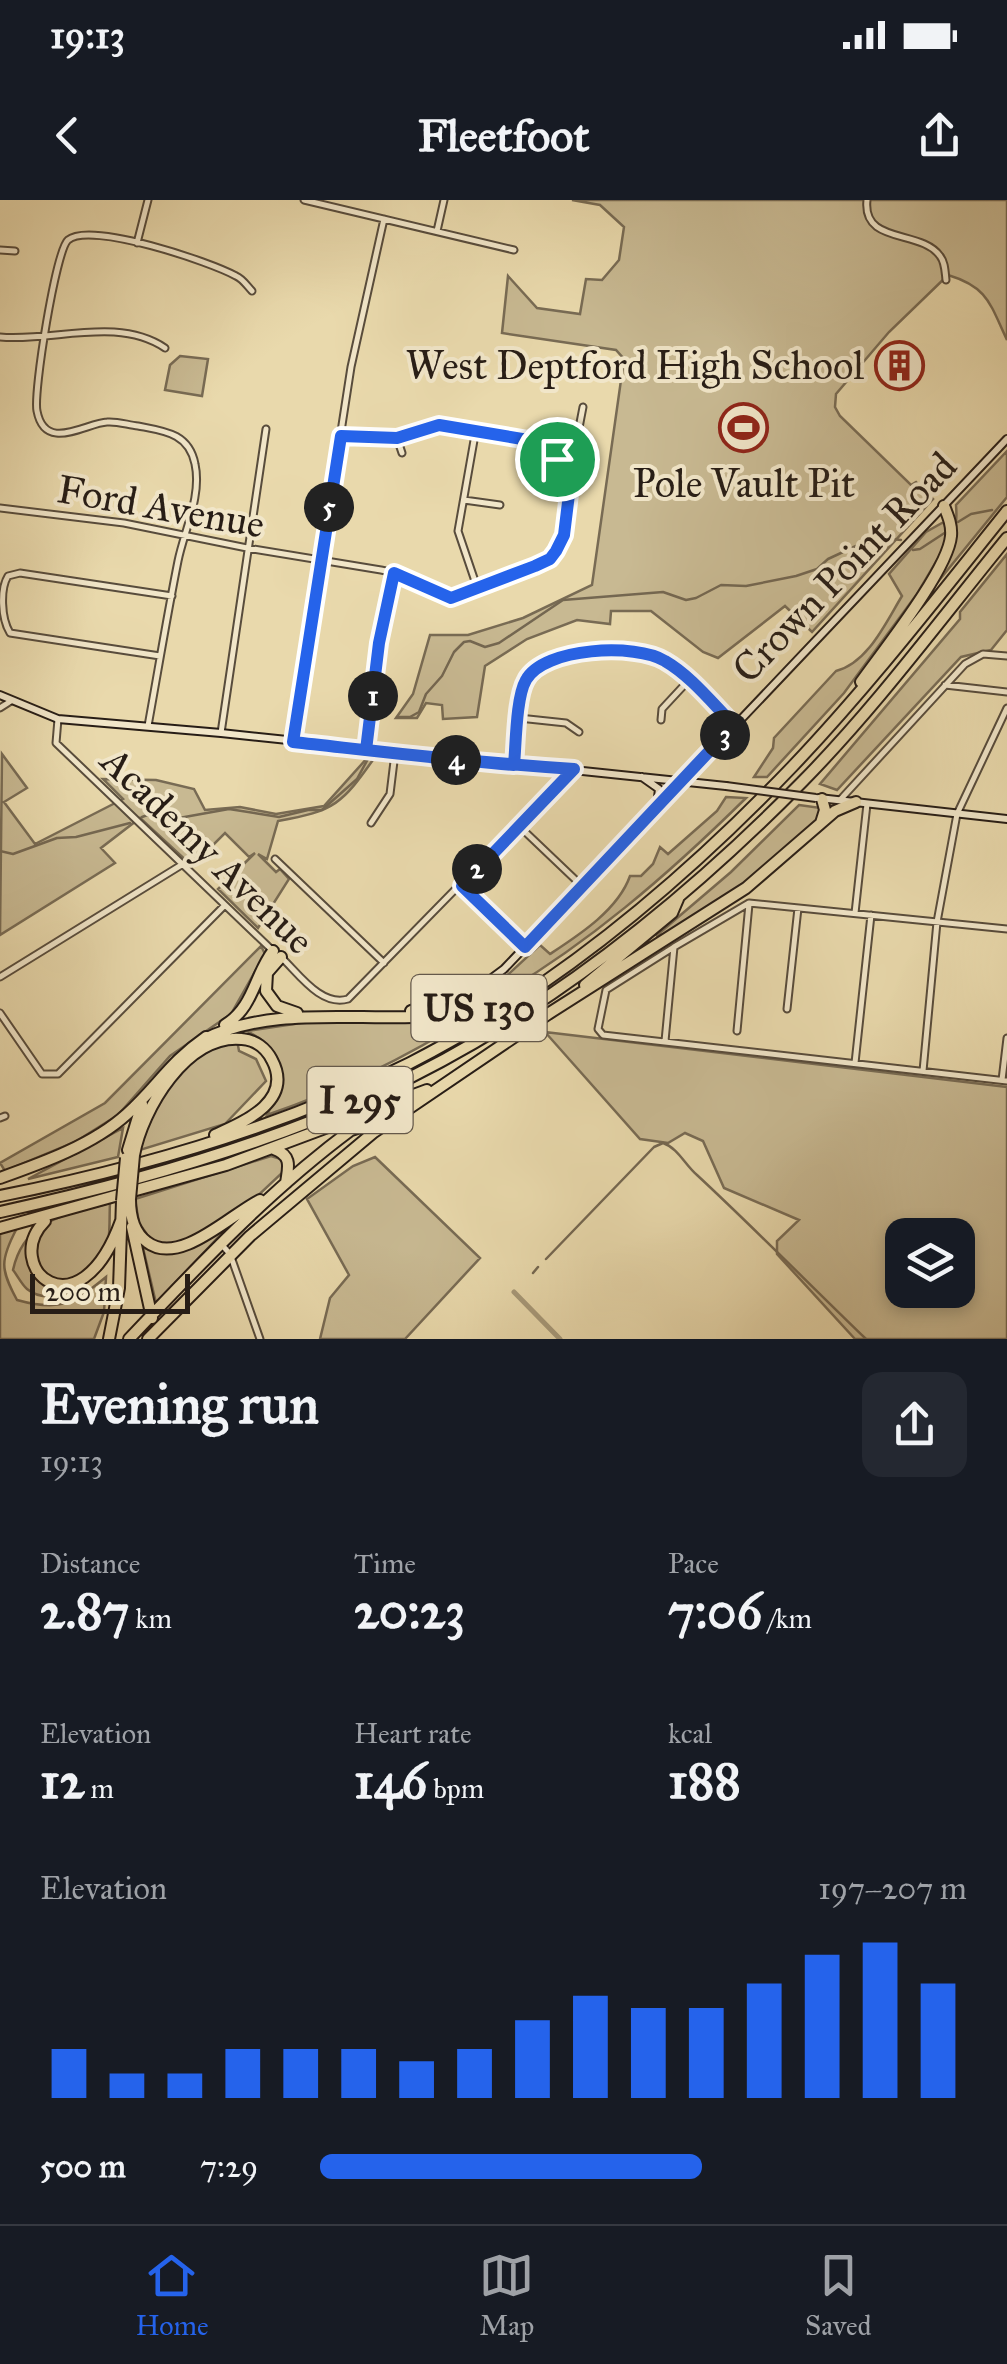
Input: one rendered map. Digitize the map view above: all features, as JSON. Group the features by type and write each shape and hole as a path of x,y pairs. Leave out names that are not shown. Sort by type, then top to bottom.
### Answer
{"highway":[{"path":"847,706 949,547 950,522 944,506"},
{"name":"I 295","path":"0,1196 170,1154 306,1110 412,1062 499,1012 647,902 728,830 847,706 1007,511"},
{"name":"I 295","path":"0,1212 188,1163 286,1130 376,1094 528,1010 678,898 756,828 822,760 1007,538"},
{"path":"819,798 824,812 821,824"},
{"path":"548,1014 746,888 838,809 861,803"},
{"name":"US 130","path":"146,1339 296,1194 374,1132 548,1014 672,913 678,898"},
{"path":"277,954 266,975 268,997 283,1009 313,1016"},
{"path":"202,1040 242,1012 264,963 277,954"},
{"name":"US 130","path":"130,1156 136,1118 152,1086 174,1061 202,1040 255,1022 313,1016 437,1014 485,1006 508,998 559,964 570,962"},
{"path":"375,1015 426,1008 473,992"},
{"path":"85,1290 106,1266 127,1204 130,1156 150,1106 185,1063 208,1047 230,1039 251,1041 263,1048 274,1062 277,1075 276,1088 267,1105 249,1118 170,1154"},
{"path":"0,1228 304,1138 452,1077"},
{"path":"0,1178 105,1130 129,1112 152,1086"},
{"path":"129,1339 220,1244 286,1183 358,1126 374,1132"},
{"path":"304,1138 343,1135"},
{"path":"273,1148 288,1160 286,1183"},
{"path":"127,1204 136,1230 145,1241 154,1247 174,1250 259,1200 266,1201"},
{"path":"127,1204 152,1314 146,1339"},
{"path":"20,1238 35,1226 75,1208"},
{"path":"109,1339 119,1288 121,1221"}],"main road":[{"name":"Crown Point Road","path":"473,992 494,978 525,947 1007,439"},
{"path":"0,695 58,720 682,780 1007,819"},
{"path":"641,776 658,789 656,807"}],"street":[{"path":"137,244 148,200"},
{"path":"304,200 514,250"},
{"path":"345,209 347,200"},
{"path":"437,232 444,200"},
{"path":"867,200 872,224 881,231 930,248 942,258 946,280"},
{"path":"293,742 351,367 384,218"},
{"path":"148,726 197,476 187,445 172,433 114,422 76,432 50,430 41,420 36,408 52,286 66,242 74,236 96,235 202,261 240,277 252,291"},
{"path":"0,250 15,251"},
{"path":"0,338 113,332 148,337 165,348"},
{"path":"341,436 397,438 439,425 534,441 557,459 578,433 583,407"},
{"path":"476,429 458,530 478,590"},
{"path":"220,733 266,430"},
{"path":"397,438 402,453"},
{"name":"Ford Avenue","path":"0,508 124,523 394,573 446,597 478,590 550,559 564,535 570,486 557,459"},
{"path":"464,500 500,506"},
{"path":"160,656 10,633 5,624 1,589 3,580 20,572 172,596"},
{"path":"366,750 379,643 394,573"},
{"path":"514,765 523,686 544,663 586,652 655,656 734,725"},
{"path":"840,800 973,657 1007,656"},
{"path":"661,720 662,709 688,681"},
{"path":"945,686 1007,692"},
{"path":"0,708 11,701"},
{"path":"923,1071 937,922 957,814 1007,708"},
{"path":"520,718 566,723 579,732"},
{"name":"Academy Avenue","path":"58,720 56,742 322,996 344,1001 384,963"},
{"path":"371,823 390,794 395,753"},
{"path":"276,859 384,963 574,769"},
{"path":"855,914 861,803"},
{"path":"519,826 582,886"},
{"path":"0,977 183,864"},
{"path":"462,886 525,947"},
{"path":"1007,929 749,903 606,990 598,1029 603,1035 1004,1081 1007,1038"},
{"path":"736,1031 749,903"},
{"path":"0,1013 42,1074 58,1074 225,905"},
{"path":"788,1009 798,907"},
{"path":"855,1063 871,914"},
{"path":"666,1041 674,948"},
{"path":"220,1244 230,1254 260,1339"}],"shaded area":[{"path":"572,200 1007,200 1007,340 980,291 948,275 889,332 836,394 835,407 840,416 911,485 916,482 933,499 812,632 785,606 718,658 703,652 651,611 611,611 610,624 577,620 527,639 485,666 477,717 443,719 442,705 426,703 417,718 396,718 413,694 430,635 468,635 523,618 592,585 624,359 616,350 502,333 508,276 537,308 580,314 586,279 602,280 619,260 624,227 600,205"},
{"path":"180,356 208,359 202,396 165,390 170,365"},
{"path":"1007,451 1007,497 928,594 950,552 956,505"},
{"path":"947,523 946,545 917,594 844,693 767,777 754,777 773,748 774,738 836,671 867,651 902,596 889,574 926,532"},
{"path":"1007,554 1007,630 991,650 961,657 837,790 820,784 960,619 960,612"},
{"path":"2,754 27,788 4,802 35,844 123,799 103,779 156,780 194,789 205,810 240,807 276,814 324,806 369,756 375,757 336,803 278,821 267,859 258,854 289,879 258,928 218,889 255,853 249,857 225,833 192,866 140,818 101,848 115,863 0,935"},
{"path":"726,797 746,798 625,908 560,957 491,1000 487,994 540,945 550,954 585,930 617,900 630,876 641,876 653,864 660,847 668,854 717,811"},
{"path":"799,805 821,808 821,817 762,871 670,933 656,936 731,872"},
{"path":"261,946 265,954 231,1014 170,1056 118,1115 75,1142 5,1171 0,1163 105,1103"},
{"path":"472,1016 372,1072 267,1115 278,1089 280,1067 270,1048 247,1031 301,1023"},
{"path":"545,1032 1007,1087 1007,1339 855,1339 777,1254 777,1241 799,1220 724,1188 703,1141 685,1133 668,1143 640,1139"},
{"path":"237,1040 239,1051 256,1059 266,1081 225,1124 140,1150 154,1113 173,1081 201,1056"},
{"path":"123,1128 118,1157 28,1179"},
{"path":"271,1156 284,1160 282,1173 250,1203 174,1246 153,1243 139,1223 135,1199"},
{"path":"375,1157 480,1258 405,1339 320,1339 330,1298 349,1275 307,1199 353,1166"},
{"path":"110,1203 107,1251 92,1276 72,1291 49,1297 25,1287 13,1270 19,1253 37,1230 63,1216"},
{"path":"17,1228 4,1264 17,1300 44,1305 65,1303 106,1277 104,1312 94,1339 0,1339 0,1231"},
{"path":"226,1229 156,1303 143,1248 176,1250"}],"waterway":[{"path":"958,522 971,514 992,510"},
{"path":"913,550 946,532"},
{"path":"397,717 419,712 426,694 464,642 485,647 499,643 563,600 663,592 686,600 721,585 746,586 796,576 817,569 828,559 856,546 901,540"},
{"path":"142,817 164,809 179,818 229,809 279,817 322,810 357,779 369,757"},
{"path":"0,851 13,854 57,838 130,823"},
{"path":"546,1259 654,1147 663,1143 866,1339"},
{"path":"533,1273 538,1267"},
{"path":"514,1292 560,1339"}],"place":[{"name":"West Deptford High School","path":"899,365"},
{"name":"Pole Vault Pit","path":"744,428"}],"route":[{"path":"557,459 534,441 439,425 397,438 341,436 293,742 475,762 514,765 523,686 527,677 544,663 597,651 647,654 676,670 734,725 525,947 462,886 574,769 514,765 475,762 366,750 379,643 394,573 451,598 550,559 564,535 570,486 557,459"}]}
